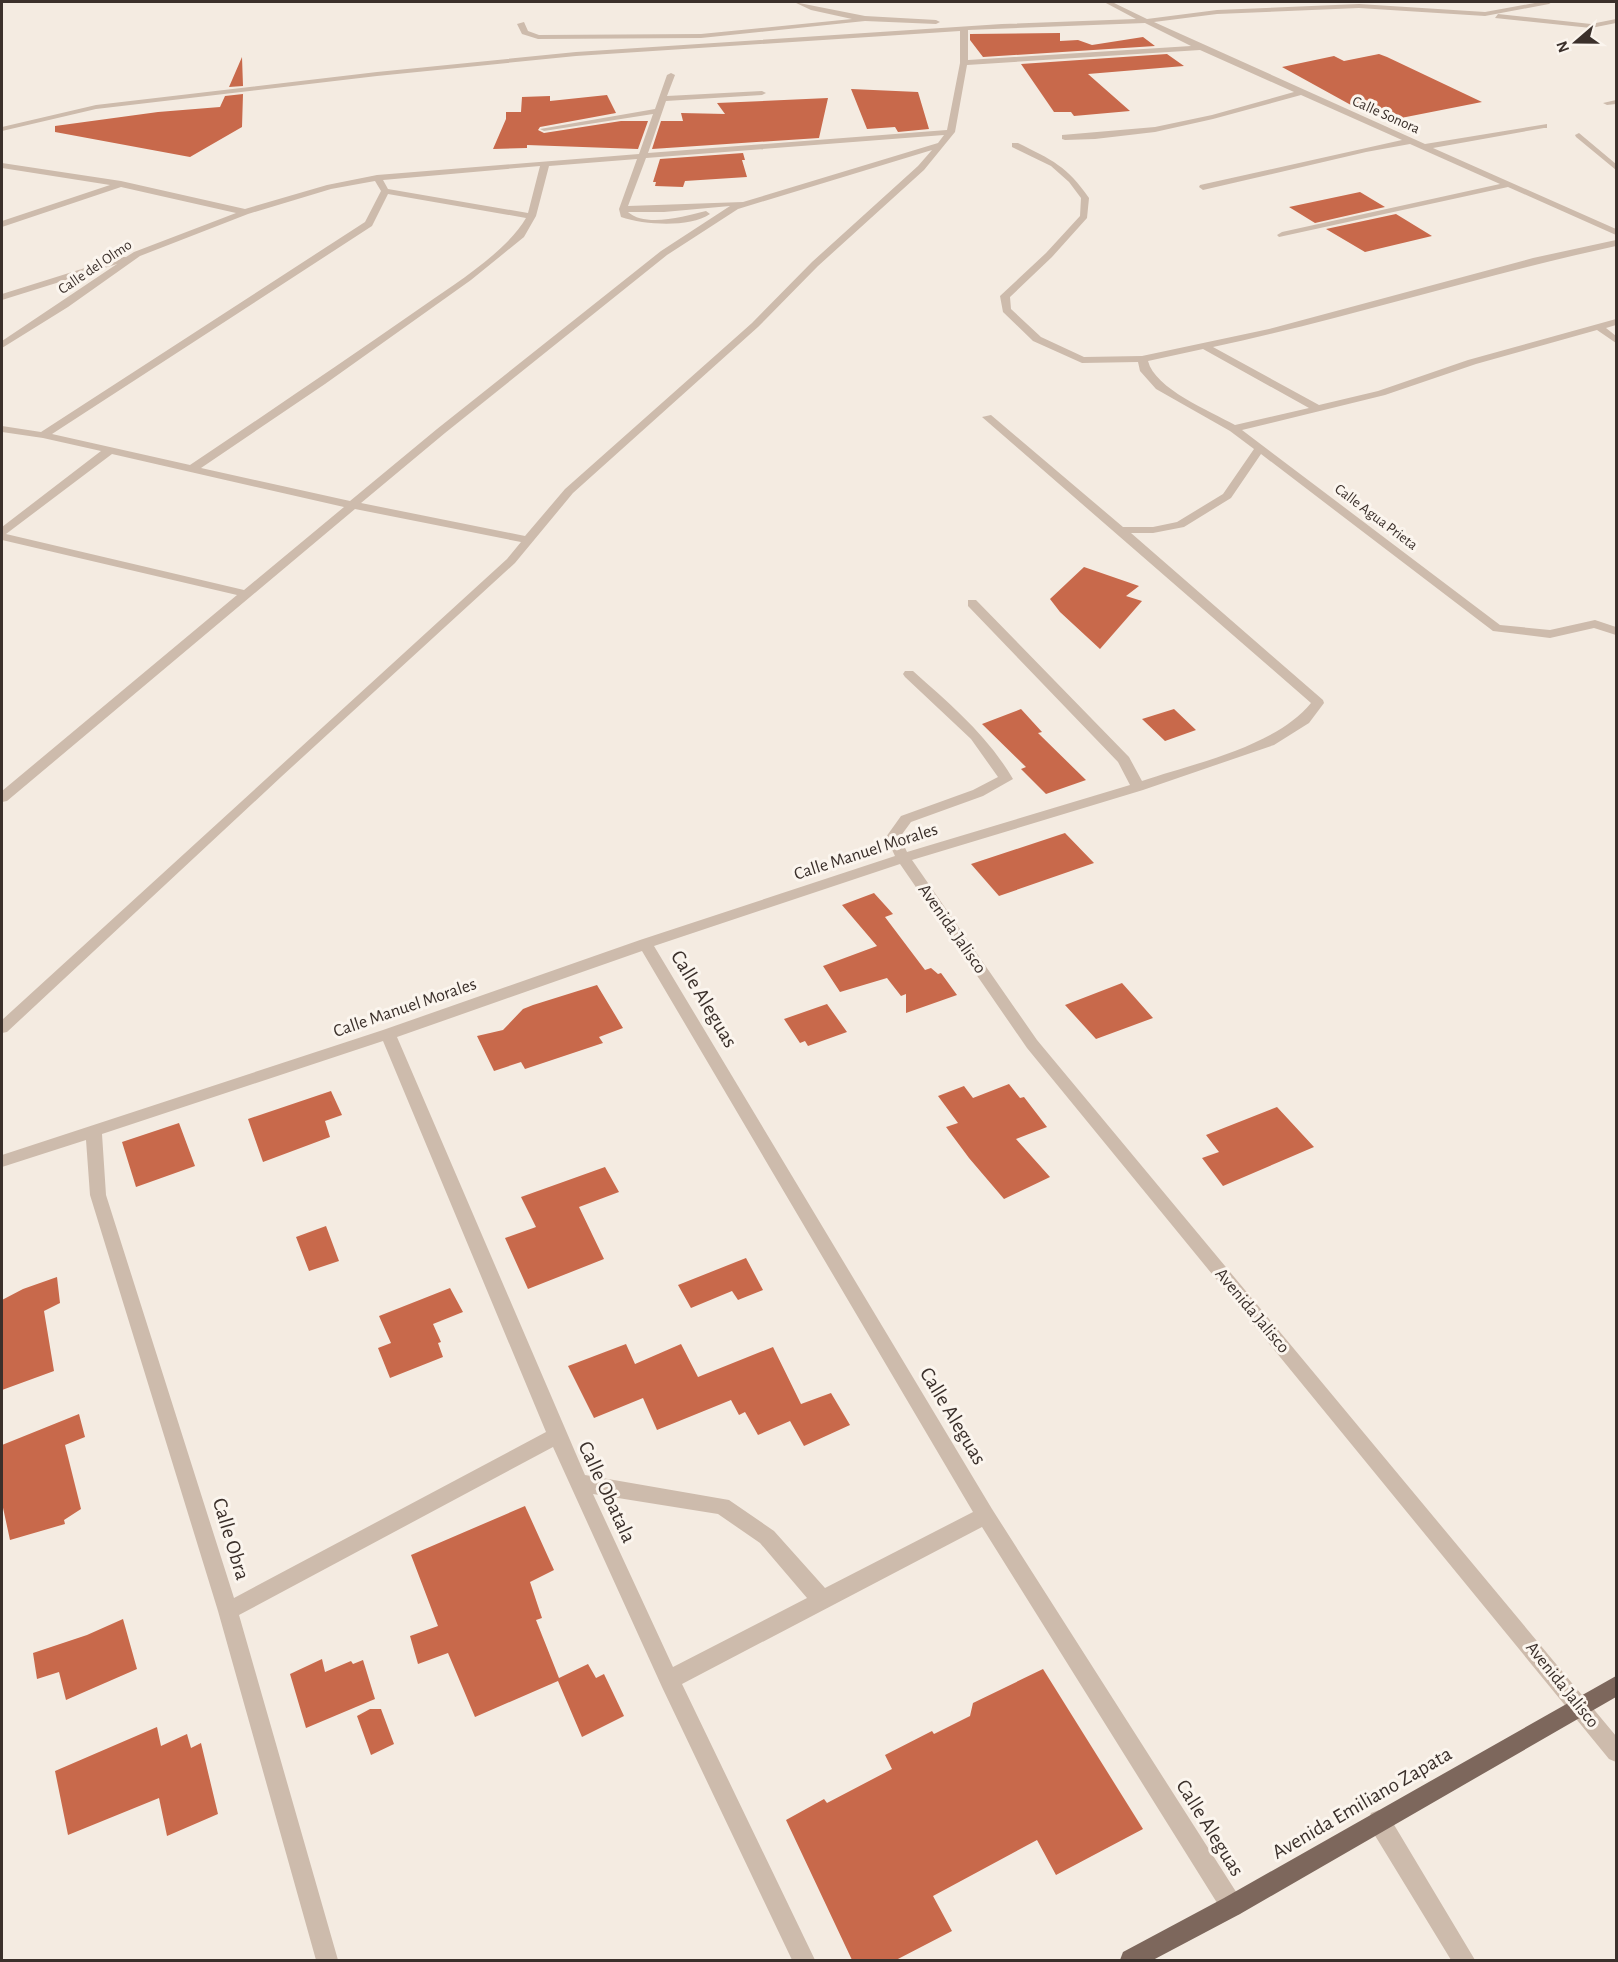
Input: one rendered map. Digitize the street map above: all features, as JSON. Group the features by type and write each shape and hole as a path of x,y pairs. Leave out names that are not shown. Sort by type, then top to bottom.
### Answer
{"main road":[{"name":"Avenida Emiliano Zapata","path":"1131,1960 1232,1906 1617,1686"}],"street":[{"path":"797,2 815,9 862,20"},
{"name":"Calle Sonora","path":"1107,2 1201,48 1617,232"},
{"path":"1363,2 1390,8"},
{"path":"1485,14 1549,2"},
{"path":"2,129 96,107 377,74 576,54 1002,26 1146,21 1217,12 1359,6 1485,14 1580,26 1617,21"},
{"path":"521,24 525,32 538,37 701,36 862,20 1002,26"},
{"path":"2,1028 276,774 511,561 569,491 755,325 815,264 921,168 951,132 963,63 964,29"},
{"path":"963,63 1201,48"},
{"path":"672,75 657,111 644,157 623,209 624,215 639,221 661,223 735,207 939,145"},
{"path":"662,99 762,93"},
{"path":"1065,137 1111,136 1158,129 1301,93"},
{"path":"544,129 657,111"},
{"path":"1424,147 1544,126"},
{"name":"Calle del Olmo","path":"2,345 65,305 137,254 245,212 330,187 377,178 545,163 951,132"},
{"path":"1579,135 1617,168"},
{"path":"1203,187 1366,149 1412,141"},
{"path":"1015,145 1054,164 1072,180 1085,198 1084,216 1049,255 1005,296 1006,310 1037,339 1082,360 1142,359 1206,347 1536,260 1617,243"},
{"path":"193,468 321,382 468,278 521,235 532,216 545,163"},
{"path":"2,165 121,184 245,212"},
{"path":"377,178 386,191 532,216"},
{"path":"2,224 121,184"},
{"path":"1282,235 1511,184"},
{"path":"43,435 369,224 386,191"},
{"path":"623,209 664,209 752,201"},
{"path":"2,798 505,380 655,261 735,207"},
{"path":"2,297 137,254"},
{"path":"1234,429 1409,384 1473,362 1617,322"},
{"path":"1599,327 1617,340"},
{"path":"1206,347 1319,409"},
{"name":"Calle Agua Prieta","path":"1142,359 1145,371 1160,387 1234,429 1497,628 1550,634 1595,624 1617,631"},
{"name":"Calle Manuel Morales","path":"2,1161 388,1034 645,944 903,858 1138,787 1269,742 1304,720 1318,703 1121,530 987,417"},
{"path":"2,429 43,435 352,505 527,540"},
{"path":"1121,530 1153,530 1180,525 1227,496 1259,449"},
{"path":"2,532 110,450"},
{"path":"2,537 246,594"},
{"path":"972,603 1124,760 1138,787"},
{"path":"903,858 893,837 906,819 978,793 1006,779 994,756 949,710 909,675"},
{"name":"Avenida Jalisco","path":"903,858 1032,1044 1617,1752"},
{"name":"Calle Aleguas","path":"645,944 985,1515 1232,1906"},
{"name":"Calle Obatala","path":"388,1034 557,1436 669,1680 804,1960"},
{"name":"Calle Obra","path":"94,1131 98,1195 228,1611 327,1960"},
{"path":"228,1611 557,1436"},
{"path":"579,1483 722,1506 767,1537 822,1600"},
{"path":"669,1680 985,1515"},
{"path":"1379,1821 1464,1960"}],"building":[{"path":"1060,33 1060,41 1078,40 1092,45 1143,37 1155,46 983,57 970,40 970,34"},
{"path":"1167,54 1184,66 1088,74 1130,111 1074,116 1071,112 1054,112 1021,64"},
{"path":"1379,54 1482,102 1401,118 1376,106 1360,110 1282,67 1334,56 1344,61"},
{"path":"242,57 243,86 229,87"},
{"path":"851,89 918,92 929,129 898,132 895,127 867,129"},
{"path":"243,94 242,127 190,157 55,132 55,126 158,112 220,107 225,96"},
{"path":"607,95 616,113 540,127 538,130 544,133 621,121 648,121 638,149 527,145 527,148 493,149 506,119 506,112 521,112 522,97 550,96 550,101"},
{"path":"828,98 819,138 652,149 661,121 683,121 681,113 725,114 717,103"},
{"path":"743,153 745,160 742,160 747,177 685,181 683,187 655,186 656,182 653,182 660,159"},
{"path":"1360,192 1385,207 1315,223 1289,207"},
{"path":"1396,214 1432,236 1365,252 1326,229"},
{"path":"1084,567 1139,586 1126,596 1142,601 1100,649 1060,612 1050,599"},
{"path":"1021,709 1042,732 1038,733 1086,780 1046,794 1021,769 1026,767 982,724"},
{"path":"1174,709 1196,730 1165,741 1142,719"},
{"path":"1065,833 1094,863 999,896 971,864"},
{"path":"874,893 893,914 885,917 925,970 931,968 938,974 941,973 957,995 906,1013 906,994 901,996 887,978 840,992 823,966 877,946 842,905"},
{"path":"1122,983 1153,1018 1096,1039 1065,1005"},
{"path":"597,985 623,1028 599,1037 603,1043 525,1069 521,1062 494,1071 477,1036 503,1030 523,1009"},
{"path":"827,1004 847,1032 808,1046 805,1041 800,1043 784,1019"},
{"path":"1009,1084 1020,1098 1024,1097 1047,1127 1016,1139 1050,1177 1004,1199 946,1127 958,1123 938,1096 964,1086 973,1098"},
{"path":"331,1091 342,1115 325,1121 330,1137 263,1162 248,1119"},
{"path":"1277,1107 1314,1147 1223,1186 1202,1158 1219,1152 1206,1135"},
{"path":"179,1123 195,1166 136,1187 122,1142"},
{"path":"605,1167 619,1192 579,1207 604,1259 528,1289 505,1238 536,1227 521,1197"},
{"path":"326,1226 339,1261 309,1271 296,1237"},
{"path":"746,1258 763,1290 738,1300 732,1291 691,1308 678,1285"},
{"path":"57,1277 60,1303 44,1311 54,1371 2,1390 2,1300 23,1289"},
{"path":"450,1288 463,1312 433,1324 441,1342 438,1343 443,1357 390,1378 378,1348 391,1343 379,1316"},
{"path":"626,1344 635,1364 681,1344 698,1377 773,1347 801,1404 831,1393 850,1425 804,1446 790,1421 758,1435 745,1412 739,1415 731,1400 657,1430 643,1398 594,1418 568,1366"},
{"path":"79,1414 85,1437 65,1445 81,1509 64,1520 65,1524 10,1540 2,1503 2,1445"},
{"path":"525,1506 554,1570 530,1582 542,1618 536,1620 559,1678 588,1664 596,1678 604,1674 624,1716 582,1737 558,1681 475,1717 448,1653 418,1664 410,1636 438,1626 411,1555"},
{"path":"123,1619 137,1669 66,1700 59,1672 37,1679 33,1653 87,1635"},
{"path":"322,1659 325,1672 351,1661 353,1664 363,1660 375,1699 306,1728 290,1674"},
{"path":"1043,1669 1143,1829 1056,1875 1037,1840 933,1896 952,1931 896,1960 852,1960 786,1820 824,1799 827,1803 892,1769 885,1755 932,1731 934,1734 970,1716 973,1703"},
{"path":"370,1709 381,1709 394,1744 371,1755 357,1716"},
{"path":"157,1727 161,1746 187,1734 191,1748 201,1743 218,1814 167,1836 159,1798 68,1835 55,1771"}]}
